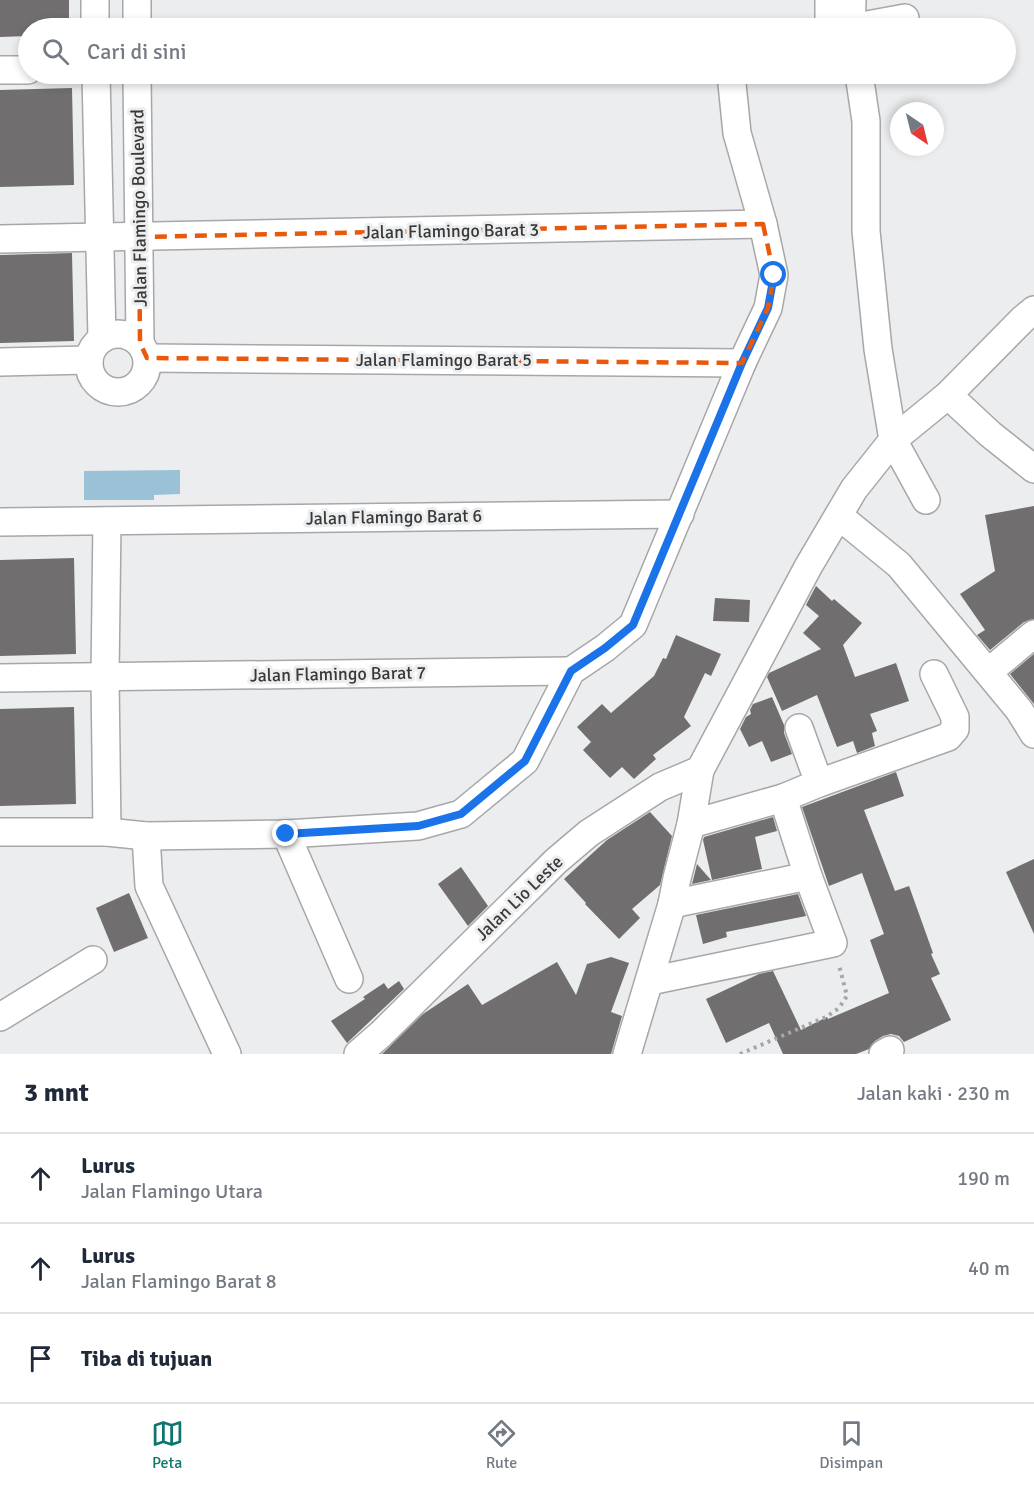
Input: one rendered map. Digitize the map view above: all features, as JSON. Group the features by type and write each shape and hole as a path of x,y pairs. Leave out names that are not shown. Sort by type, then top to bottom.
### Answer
{"street":[{"path":"94,0 95,18"},
{"path":"137,0 137,18"},
{"path":"829,0 829,18"},
{"path":"851,18 852,0"},
{"path":"0,70 18,70"},
{"path":"0,362 95,349 117,334 133,338 143,351 147,367 141,382 118,392 103,388 96,383 89,368 95,349 99,237 96,84"},
{"name":"Jalan Flamingo Boulevard","path":"137,84 143,351"},
{"path":"0,832 107,832 146,836 286,834 418,826 461,814 525,761 571,671 633,625 742,363 768,308 774,275 763,224 736,134 732,84"},
{"path":"860,84 866,121 866,231 878,349 893,440 926,500"},
{"name":"Jalan Flamingo Barat 3","path":"0,239 763,224"},
{"path":"627,1054 672,904 691,824 700,770 808,567 855,489 893,440 948,395 1034,310"},
{"name":"Jalan Flamingo Barat 5","path":"143,351 742,363"},
{"path":"948,395 990,434 1034,469"},
{"name":"Jalan Flamingo Barat 6","path":"0,522 680,514"},
{"path":"839,516 899,565 1019,710 1034,734"},
{"path":"107,521 105,677 107,832"},
{"path":"987,670 998,664 1034,634"},
{"name":"Jalan Flamingo Barat 7","path":"0,678 571,671"},
{"path":"691,824 783,798 948,737 955,729 955,717 934,674"},
{"path":"799,728 819,783"},
{"name":"Jalan Lio Leste","path":"358,1054 572,847 589,833 660,787 700,770"},
{"path":"650,981 833,943 783,798"},
{"path":"286,834 349,979"},
{"path":"146,836 149,886 227,1054"},
{"path":"672,904 808,876"},
{"path":"0,1017 93,960"}],"path":[{"path":"740,1054 826,1017 839,1008 847,996 833,943"}],"highlighted area":[{"path":"763,224 774,275 768,308 742,363 147,358 140,343 139,237"}],"water":[{"path":"180,470 180,494 154,495 154,500 84,500 84,471"}],"building":[{"path":"0,0 69,0 69,18 18,18 18,36 0,37"},
{"path":"72,88 74,185 0,187 0,90"},
{"path":"72,253 74,341 0,343 0,255"},
{"path":"1034,506 1034,619 1024,622 990,650 977,635 985,630 960,594 995,571 985,515"},
{"path":"74,558 76,654 0,656 0,560"},
{"path":"816,586 862,623 843,645 855,677 896,663 909,701 870,714 877,731 872,733 875,746 857,753 853,741 837,747 817,695 782,711 767,677 769,673 821,649 803,633 819,616 806,605"},
{"path":"715,598 750,600 749,622 713,621"},
{"path":"676,635 721,654 711,676 705,673 684,717 691,726 653,755 656,759 634,779 622,767 610,778 583,750 591,742 577,727 602,704 611,713 654,676 663,658 666,659"},
{"path":"1034,654 1034,704 1010,674"},
{"path":"772,697 784,725 784,733 792,754 771,762 762,741 749,747 740,729 746,717 751,714 753,704"},
{"path":"74,707 76,804 0,806 0,709"},
{"path":"896,772 904,796 864,810 895,891 909,886 933,953 931,954 940,974 931,978 951,1020 904,1042 899,1036 891,1034 883,1036 869,1049 856,1054 783,1054 769,1023 726,1043 706,999 759,974 773,971 801,1030 827,1017 828,1019 889,993 870,940 884,934 862,873 829,886 802,807"},
{"path":"650,812 672,836 660,885 632,909 640,918 619,939 564,879 607,840"},
{"path":"773,817 777,831 755,837 762,869 712,880 704,837"},
{"path":"1034,859 1034,934 1006,872"},
{"path":"697,864 711,880 692,884"},
{"path":"461,867 488,906 468,926 438,884"},
{"path":"129,893 148,938 114,952 96,908"},
{"path":"798,894 806,916 726,932 727,937 703,944 696,915"},
{"path":"611,957 629,963 611,1012 622,1016 611,1054 382,1054 423,1014 468,984 482,1005 557,962 576,995 587,964"},
{"path":"399,981 404,989 347,1043 331,1021 365,999 363,997 384,983 388,989"}],"route":[{"path":"286,834 418,826 461,814 525,761 571,671 633,625 742,363 768,308 774,275"}]}
